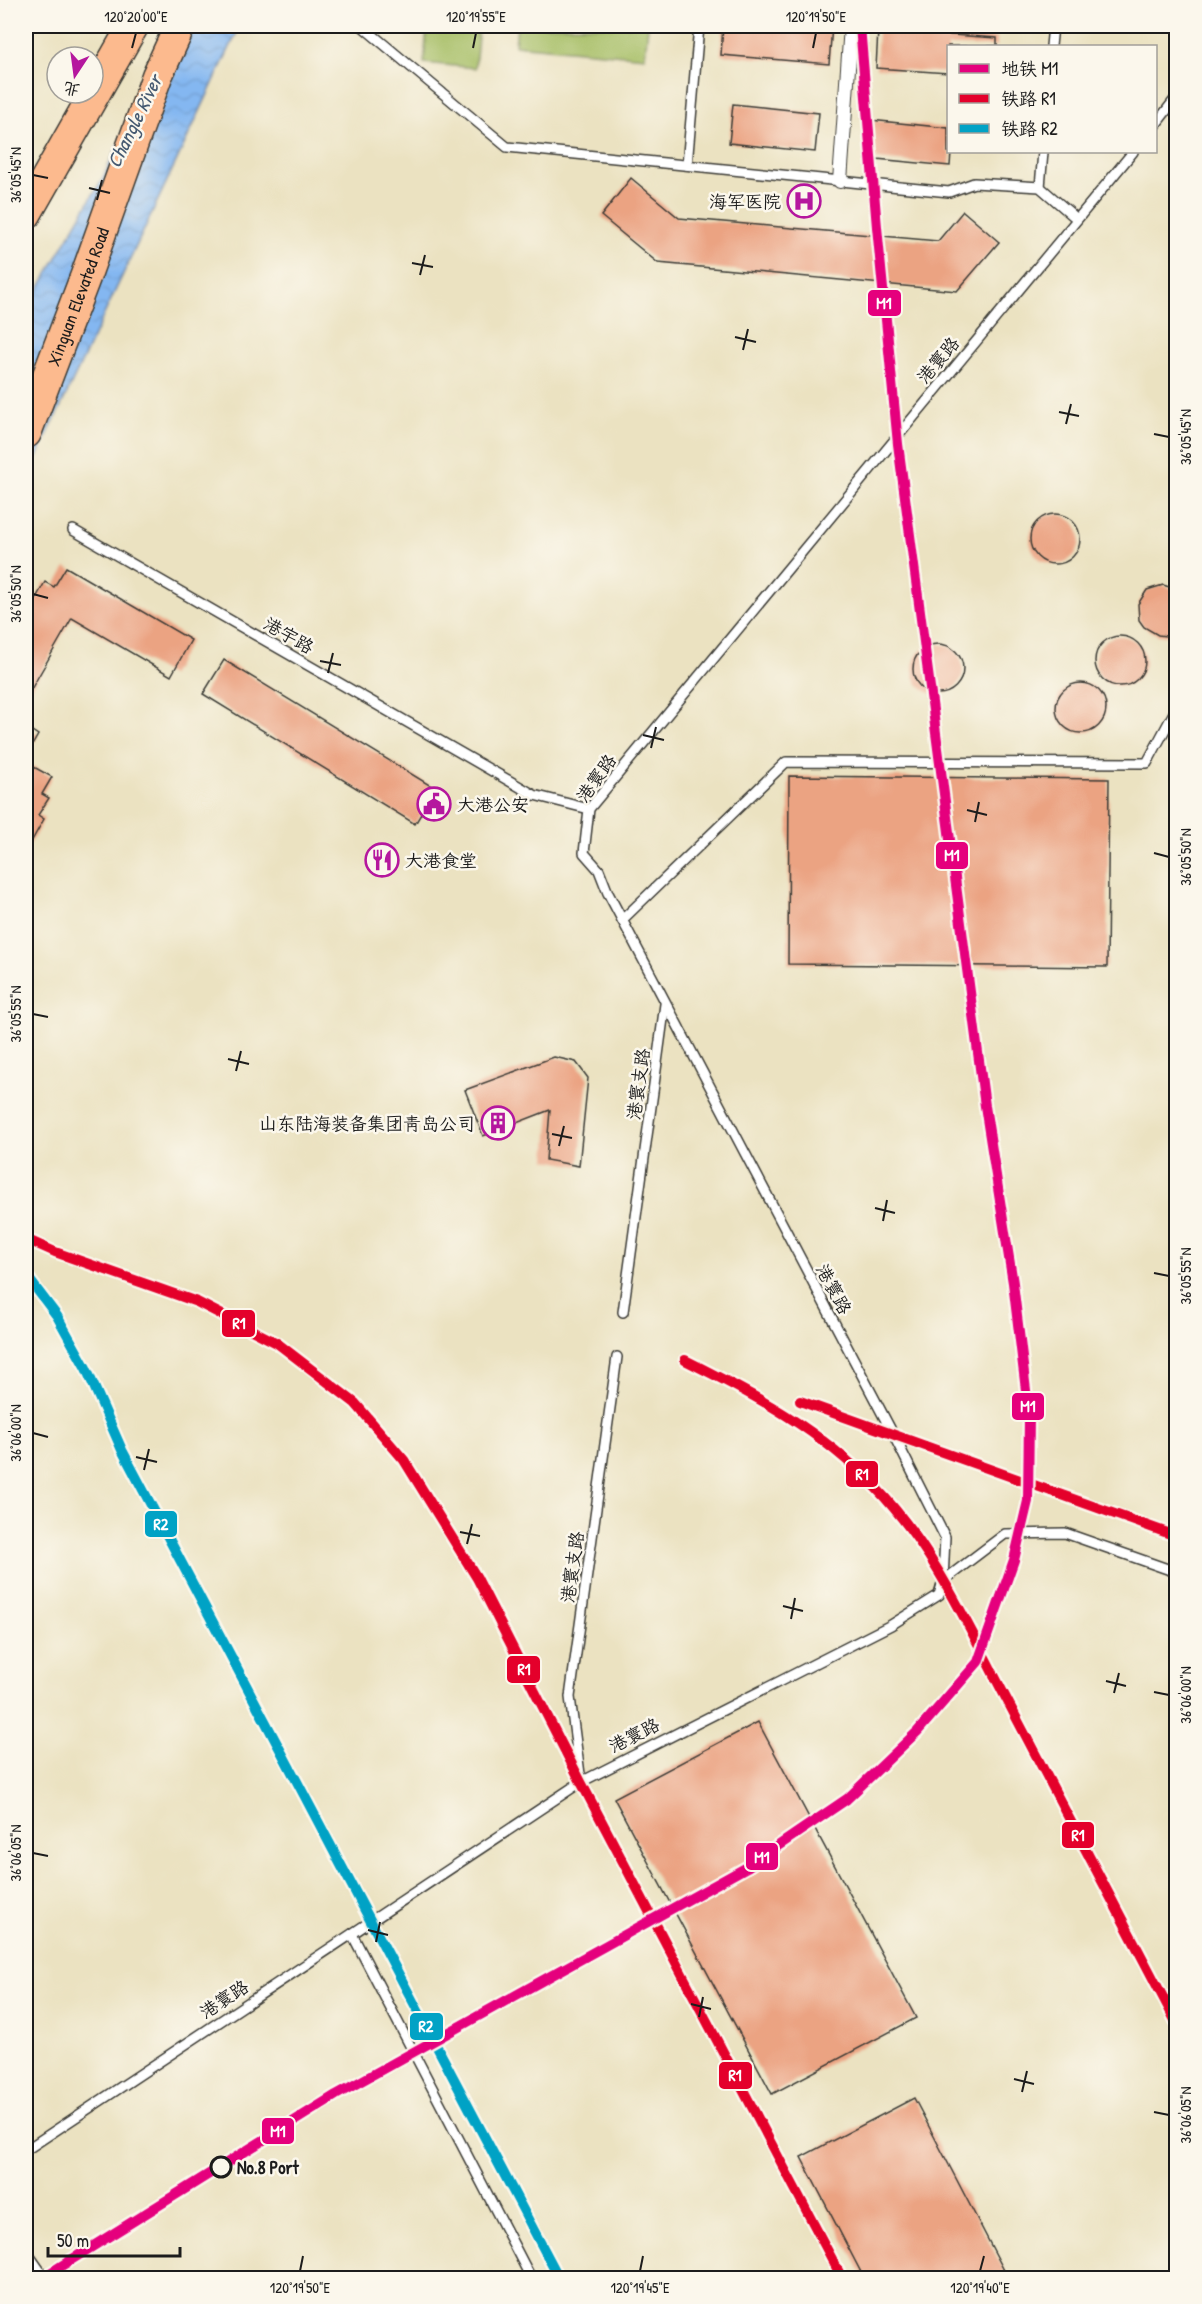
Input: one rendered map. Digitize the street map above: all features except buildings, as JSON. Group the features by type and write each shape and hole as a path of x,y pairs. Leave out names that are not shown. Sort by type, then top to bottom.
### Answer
{"highway":[{"path":"26,214 133,26"},
{"name":"Xinguan Elevated Road","path":"26,433 86,275 157,76 180,26"}],"street":[{"path":"840,181 851,26"}],"lane":[{"path":"362,26 507,147 949,192 974,183 1040,187 1077,219"},
{"path":"687,165 699,26"},
{"path":"1051,45 1053,26"},
{"path":"1157,122 1176,98"},
{"path":"1040,187 1043,153"},
{"name":"港寰路","path":"26,2150 581,1782 891,1625 939,1595 943,1581 945,1537 893,1434 665,1004 608,893 599,870 584,853 589,809 1132,153"},
{"name":"港宇路","path":"73,530 534,795 589,809"},
{"path":"622,920 786,762 1147,763 1176,709"},
{"name":"港寰支路","path":"623,1312 665,1004"},
{"name":"港寰支路","path":"581,1782 570,1697 617,1357"},
{"path":"943,1581 1005,1534 1065,1533 1176,1572"},
{"path":"352,1934 531,2278"},
{"path":"26,2251 45,2278"}],"green space":[{"path":"427,26 479,26 475,68 424,63"},
{"path":"517,26 648,26 645,57 515,45"}],"water":[{"name":"Changle River","path":"174,26 240,26 26,480 26,311 102,179"}],"metro line":[{"name":"M1","path":"42,2278 336,2095 747,1867 847,1799 917,1732 978,1662 1014,1560 1028,1501 1029,1415 1013,1283 985,1106 898,444 860,26"}],"rail line":[{"name":"R1","path":"26,1239 55,1252 197,1302 277,1343 355,1403 404,1460 477,1578 581,1782 842,2278"},
{"name":"R2","path":"26,1275 57,1316 86,1368 122,1450 559,2278"},
{"name":"R1","path":"685,1360 786,1415 833,1448 876,1488 916,1536 964,1617 1176,2022"},
{"name":"R1","path":"800,1401 1176,1536"}],"place":[{"name":"海军医院","path":"804,201"},
{"name":"大港公安","path":"434,804"},
{"name":"大港食堂","path":"382,860"},
{"name":"山东陆海装备集团青岛公司","path":"498,1123"},
{"name":"No.8 Port","path":"221,2167"}]}
